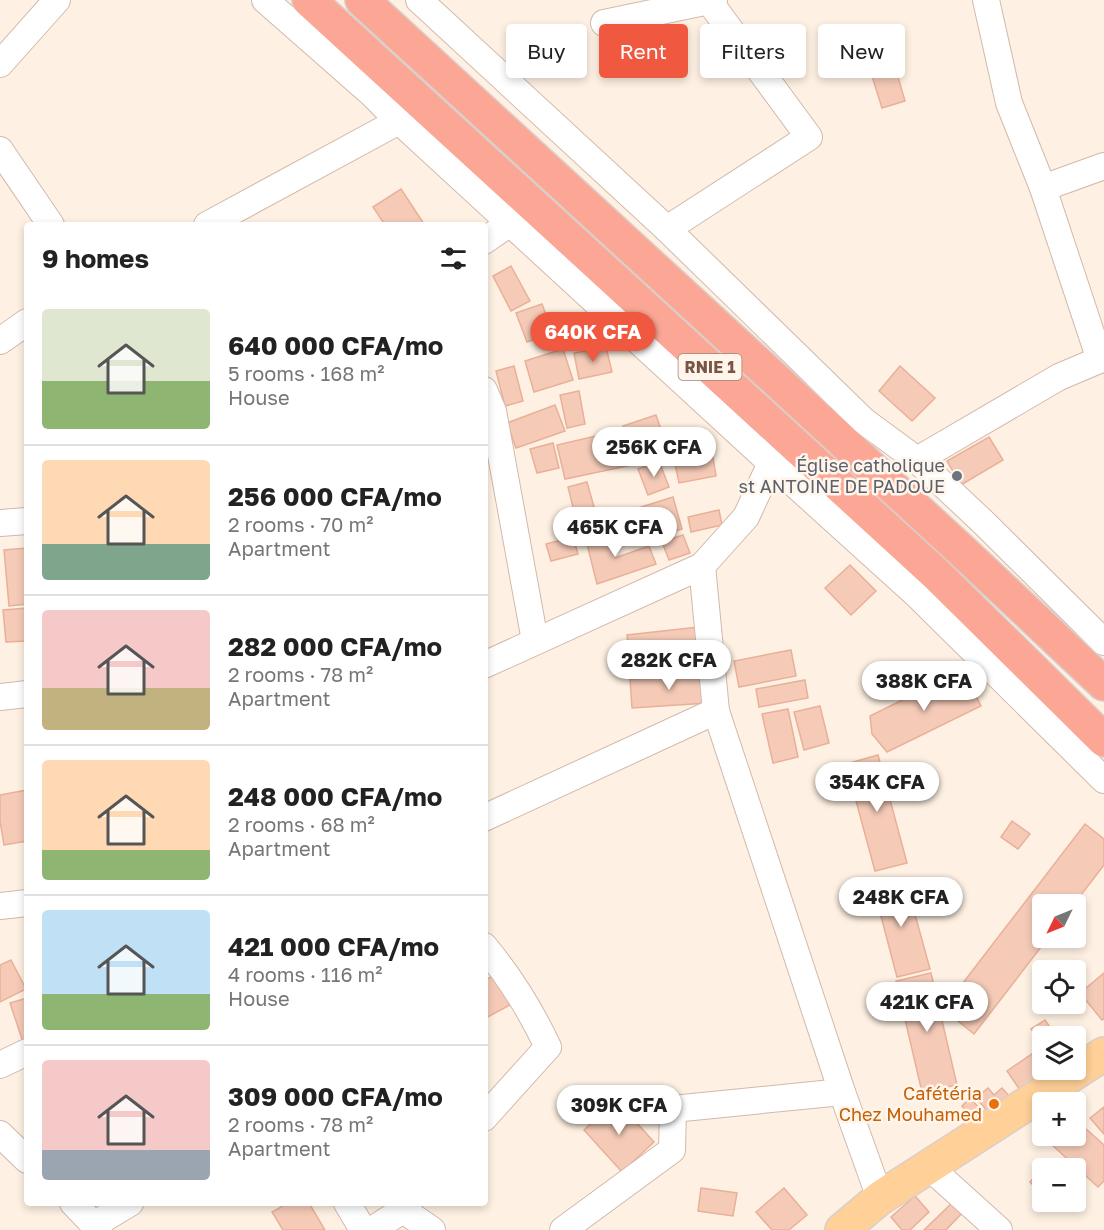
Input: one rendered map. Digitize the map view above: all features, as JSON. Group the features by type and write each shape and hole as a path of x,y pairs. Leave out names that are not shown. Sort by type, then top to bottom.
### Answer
{"highway":[{"name":"RNIE 1","path":"309,0 936,574 1104,740"},
{"name":"RNIE 1","path":"363,0 1104,684"}],"main road":[{"path":"842,1230 880,1198 1104,1054"}],"street":[{"path":"0,64 57,0"},
{"path":"266,0 372,94 916,594 1104,780"},
{"path":"419,0 667,229 864,421 917,460 1104,642"},
{"path":"604,23 711,0 809,137 667,229"},
{"path":"917,460 1059,377 1102,359 1043,188 1009,103 986,0"},
{"path":"213,222 399,121"},
{"path":"0,150 49,222"},
{"path":"1043,188 1104,166"},
{"path":"488,238 510,223"},
{"path":"0,341 24,324"},
{"path":"488,399 493,411 536,641"},
{"path":"488,663 702,566 746,517 771,463"},
{"path":"0,523 24,520"},
{"path":"702,566 716,711 842,1092 880,1198"},
{"path":"0,697 24,694"},
{"path":"488,816 716,711"},
{"path":"0,906 24,903"},
{"path":"488,951 510,976 548,1047 488,1114"},
{"path":"0,1065 24,1053"},
{"path":"563,1230 672,1150 672,1109 842,1092"},
{"path":"0,1134 24,1157"},
{"path":"928,1166 999,1230"},
{"path":"76,1206 97,1227 126,1206"},
{"path":"349,1206 363,1230"},
{"path":"372,1230 406,1207 432,1230"}],"building":[{"path":"873,78 898,78 905,101 882,108"},
{"path":"401,189 423,222 383,222 373,207"},
{"path":"511,266 530,301 511,311 493,276"},
{"path":"542,304 553,333 527,342 516,313"},
{"path":"606,347 612,372 579,379 574,353"},
{"path":"563,349 573,380 534,392 525,361"},
{"path":"514,366 523,401 505,406 496,371"},
{"path":"900,366 935,398 912,421 879,391"},
{"path":"579,391 585,424 567,428 560,395"},
{"path":"555,405 565,431 516,448 507,423"},
{"path":"656,415 668,450 635,461 623,426"},
{"path":"622,430 632,465 565,479 557,445"},
{"path":"989,437 1003,460 961,485 947,461"},
{"path":"553,443 559,468 537,473 530,449"},
{"path":"712,452 716,476 679,483 674,459"},
{"path":"659,461 669,487 648,495 638,469"},
{"path":"587,482 594,507 574,511 568,487"},
{"path":"673,497 682,529 648,539 638,508"},
{"path":"719,510 722,525 691,532 688,517"},
{"path":"608,530 615,558 649,546 656,564 597,584 585,536"},
{"path":"683,535 690,553 669,560 662,542"},
{"path":"573,537 578,554 551,561 546,544"},
{"path":"24,548 24,604 9,606 4,550"},
{"path":"850,565 876,591 851,615 825,588"},
{"path":"24,608 24,641 6,642 3,610"},
{"path":"707,626 710,654 630,663 627,635"},
{"path":"791,650 796,676 739,687 734,661"},
{"path":"963,670 981,706 887,752 872,734 870,716"},
{"path":"706,674 708,703 632,708 630,679"},
{"path":"805,680 808,698 759,707 756,689"},
{"path":"820,706 829,743 804,750 794,712"},
{"path":"788,709 798,757 773,763 762,714"},
{"path":"878,755 907,863 875,871 846,764"},
{"path":"24,791 24,842 4,845 0,821 0,795"},
{"path":"1012,821 1030,834 1018,849 1001,837"},
{"path":"1085,824 1104,839 1104,865 1082,894 1032,894 1032,948 1040,948 974,1034 943,1009"},
{"path":"905,878 930,969 897,977 873,886"},
{"path":"11,960 24,985 24,990 0,1002 0,965"},
{"path":"931,973 957,1085 922,1092 896,981"},
{"path":"1104,973 1104,1019 1102,1020 1086,1000 1086,988"},
{"path":"494,975 510,1005 488,1017 488,979"},
{"path":"24,999 24,1045 10,1003"},
{"path":"1045,1020 1049,1026 1036,1026"},
{"path":"1032,1054 1032,1080 1035,1080 1020,1090 1007,1071"},
{"path":"988,1088 994,1095 1002,1088 1009,1096 989,1113 976,1098"},
{"path":"970,1098 983,1112 975,1120 962,1106"},
{"path":"616,1100 654,1142 622,1172 584,1130"},
{"path":"1104,1107 1104,1134 1090,1118"},
{"path":"1086,1129 1104,1145 1104,1181 1098,1187 1086,1176 1086,1158 1066,1158 1053,1146 1086,1146"},
{"path":"701,1188 737,1193 733,1216 698,1211"},
{"path":"784,1188 807,1215 789,1230 772,1230 756,1212"},
{"path":"915,1196 929,1212 910,1230 902,1230 891,1217"},
{"path":"954,1201 964,1211 946,1230 924,1230"},
{"path":"283,1206 311,1206 325,1230 283,1230 272,1212"}],"place":[{"name":"Église catholique st ANTOINE DE PADOUE","path":"957,476"},
{"name":"Cafétéria Chez Mouhamed","path":"994,1104"}]}
